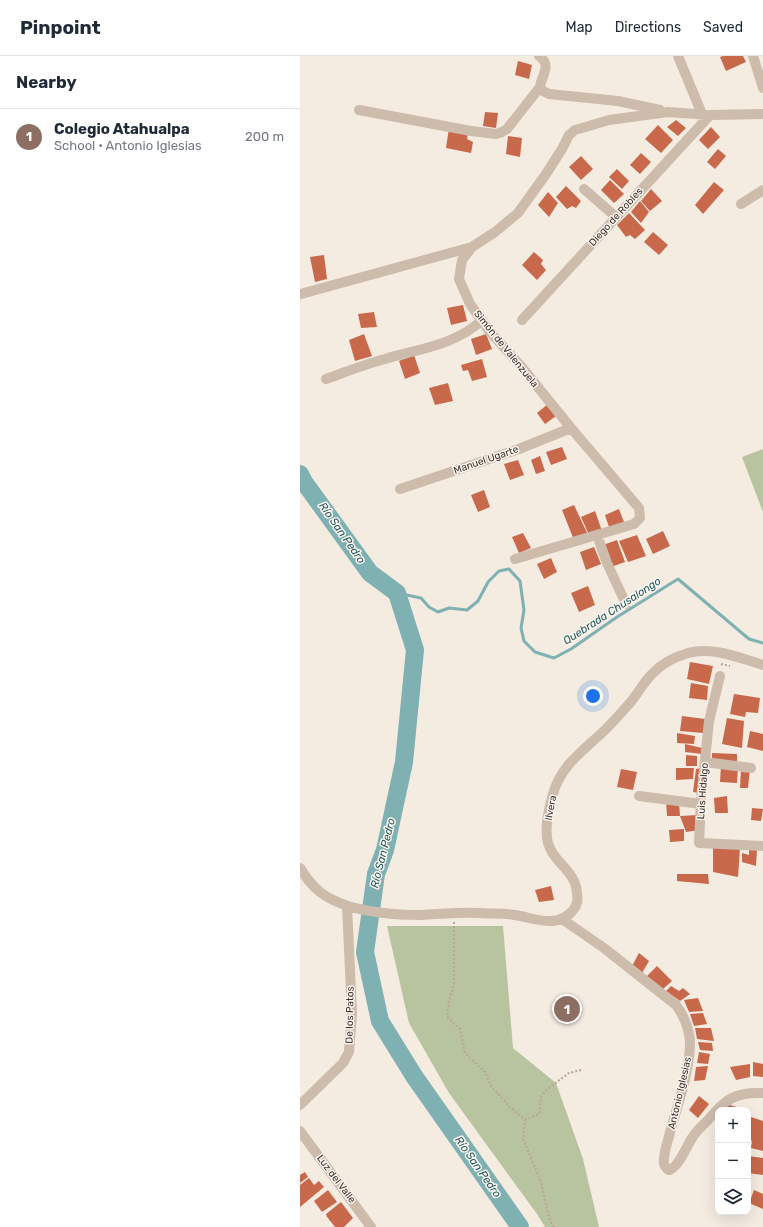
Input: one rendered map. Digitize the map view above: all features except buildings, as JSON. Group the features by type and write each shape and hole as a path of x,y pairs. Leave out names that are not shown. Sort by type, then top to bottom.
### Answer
{"street":[{"path":"359,110 471,131 496,134 502,132 506,128 540,87 547,66 546,62 540,56"},
{"path":"678,56 706,114"},
{"path":"753,56 763,88"},
{"path":"540,87 543,91 549,94 618,101 668,112"},
{"name":"Simón de Valenzuela","path":"515,559 634,524 640,518 639,508 571,428 470,304 459,278 462,260 472,247 495,232 518,213 546,174 569,135 575,130 609,120 668,112 763,114"},
{"name":"Diego de Robles","path":"522,320 616,217 706,114"},
{"path":"584,189 616,217"},
{"path":"741,204 763,190"},
{"path":"301,294 472,247"},
{"path":"326,379 384,359 440,343 472,329 482,320"},
{"name":"Manuel Ugarte","path":"400,489 519,448 571,428"},
{"path":"597,536 607,564 626,604"},
{"name":"Ilvera","path":"562,919 573,911 577,904 578,898 576,883 569,872 555,857 548,842 547,822 553,792 567,765 606,729 630,703 652,673 670,660 689,653 704,650 721,653 763,665"},
{"name":"Luis Hidalgo","path":"720,676 709,721 699,843 763,846"},
{"path":"705,762 751,768"},
{"path":"639,796 701,804"},
{"path":"300,868 308,881 319,893 347,906 358,909 400,915 474,912 515,915 535,920 552,921 562,919"},
{"name":"De los Patos","path":"300,1105 343,1063 349,1052 352,1013 347,906"},
{"name":"Antonio Iglesias","path":"562,919 604,948 676,1005 682,1013 687,1026 690,1043 688,1062 666,1147 664,1164 666,1168 669,1170 675,1167 693,1136 720,1106 731,1098 747,1092 763,1093"},
{"name":"Luz del Valle","path":"300,1131 371,1227"}],"path":[{"path":"725,665 731,666"},
{"path":"454,913 454,984 449,1001 447,1017 460,1029 465,1053 485,1072 491,1086 510,1107 525,1120"},
{"path":"525,1120 539,1114 541,1097 546,1090 569,1073 581,1070"},
{"path":"525,1120 523,1139 541,1182 551,1223 554,1227"}],"green space":[{"path":"763,449 763,512 742,457"},
{"path":"387,926 503,926 513,1048 556,1083 583,1159 599,1227 545,1227 449,1093 409,1023"}],"waterway":[{"name":"Río San Pedro","path":"300,474 304,482 370,573 397,593 415,650 404,762 385,850 376,874 365,952 380,1021 414,1076 520,1227"},
{"name":"Quebrada Chusalongo","path":"397,593 421,598 429,607 438,612 449,608 467,610 478,601 488,582 499,571 509,569 520,581 524,610 521,628 524,641 535,652 554,658 571,649 617,617 678,579 749,639 763,643"}],"place":[{"name":"Colegio Atahualpa","path":"567,1009"}]}
